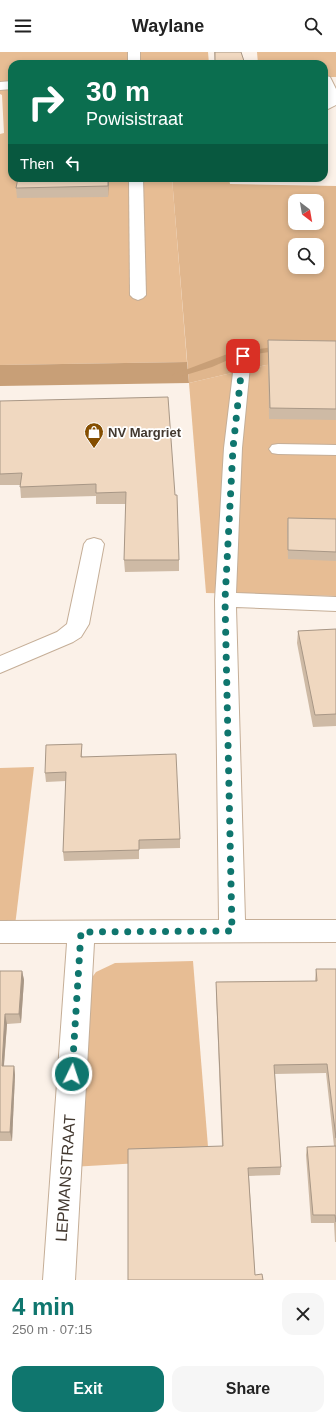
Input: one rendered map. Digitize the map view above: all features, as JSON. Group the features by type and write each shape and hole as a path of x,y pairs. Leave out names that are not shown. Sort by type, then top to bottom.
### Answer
{"street":[{"path":"328,105 335,101 329,80"},
{"path":"136,182 138,295"},
{"path":"232,931 225,600 233,448 243,356"},
{"path":"278,449 336,450"},
{"path":"0,664 65,637 73,632 78,624 94,544"},
{"path":"225,600 336,604"},
{"path":"0,932 336,931"},
{"name":"LEPMANSTRAAT","path":"59,1280 81,932"}],"shaded area":[{"path":"0,52 208,52 209,60 8,60 8,182 172,182 187,362 0,365 0,134 4,133 2,95 0,94"},
{"path":"257,52 336,52 336,77 328,77 328,60 258,60"},
{"path":"172,182 230,182 230,184 336,186 336,362 266,365 189,383"},
{"path":"187,362 189,383 0,386 0,365"},
{"path":"336,362 336,596 206,593 189,383 266,365"},
{"path":"34,767 15,926 0,926 0,768"},
{"path":"193,961 209,1159 71,1167 85,987 96,972 115,963"}],"building":[{"path":"215,52 241,52 244,60 215,60"},
{"path":"17,182 108,182 108,186 16,188"},
{"path":"268,340 336,341 336,409 270,408"},
{"path":"168,397 175,495 177,495 179,560 124,560 126,492 96,493 96,484 20,487 22,473 0,474 0,401"},
{"path":"288,518 336,519 336,552 288,550"},
{"path":"336,629 336,714 315,715 298,631"},
{"path":"82,744 81,757 176,754 180,839 139,840 139,850 63,852 66,772 45,773 46,745"},
{"path":"316,969 336,969 336,1138 327,1064 274,1065 281,1167 248,1168 255,1275 262,1274 263,1280 128,1280 128,1149 223,1146 216,982 317,981"},
{"path":"0,971 22,971 19,1014 5,1014 2,1066 14,1066 10,1132 0,1132"},
{"path":"336,1146 336,1222 335,1215 313,1215 307,1147"}],"waterway":[{"path":"176,375 209,365 233,355 280,348"}],"place":[{"name":"NV Margriet","path":"94,449"}],"route":[{"path":"72,1074 81,932 232,931 225,600 233,448 243,356"}]}
